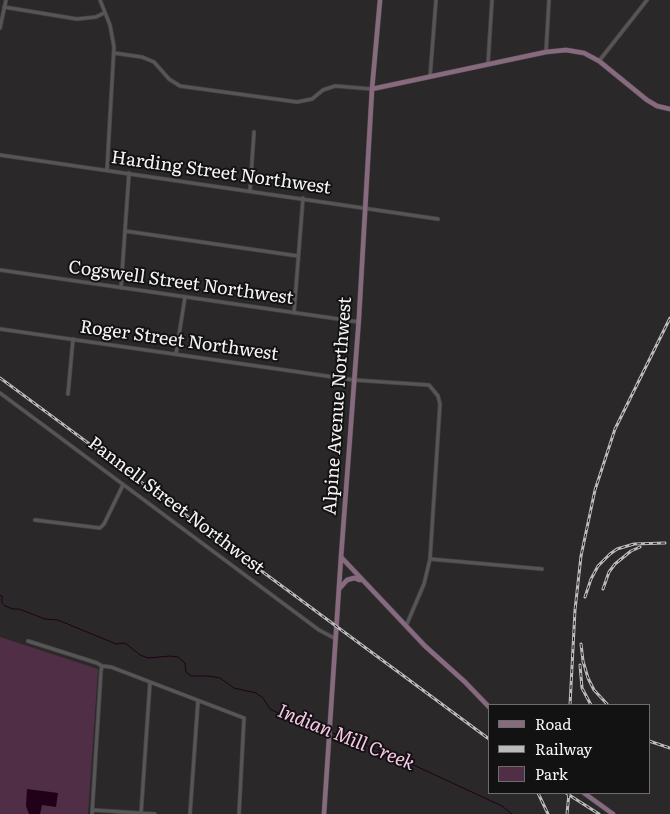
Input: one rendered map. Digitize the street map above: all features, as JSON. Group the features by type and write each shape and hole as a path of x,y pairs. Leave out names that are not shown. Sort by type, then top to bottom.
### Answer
{"main road":[{"name":"Alpine Avenue Northwest","path":"324,814 359,322 372,88 380,0"},
{"path":"372,88 430,78 556,50 572,50 599,61 647,100 657,106 670,109"},
{"path":"341,557 406,626 488,706"},
{"path":"339,589 345,581 351,578 357,578 365,582"},
{"path":"585,794 613,814"}],"street":[{"path":"0,28 6,0"},
{"path":"100,0 113,35 114,53 107,170"},
{"path":"430,78 436,0"},
{"path":"488,65 492,0"},
{"path":"546,52 549,0"},
{"path":"599,61 647,0"},
{"path":"4,7 77,19 96,17 104,13"},
{"path":"114,53 142,57 154,62 169,78 180,86 240,95 297,102 312,99 324,90 335,86 372,88"},
{"path":"250,191 254,132"},
{"name":"Harding Street Northwest","path":"0,155 438,219"},
{"path":"121,288 129,173"},
{"path":"294,314 302,198"},
{"path":"125,231 298,256"},
{"name":"Cogswell Street Northwest","path":"0,270 359,322"},
{"path":"176,354 185,298"},
{"name":"Roger Street Northwest","path":"0,328 354,380 428,385 438,396 440,404 430,560 424,584 406,626"},
{"path":"68,394 73,339"},
{"name":"Pannell Street Northwest","path":"0,394 319,630 336,639"},
{"path":"35,520 97,528 104,524 123,485"},
{"path":"430,560 542,569"},
{"path":"28,641 102,666 111,667 244,718 239,814"},
{"path":"102,666 100,671 92,812 155,814"},
{"path":"141,814 150,682"},
{"path":"190,814 198,701"}],"green space":[{"path":"0,637 98,669 88,814 0,814"}],"shaded area":[{"path":"27,789 58,793 56,807 42,805 40,814 29,814 26,806"}],"waterway":[{"name":"Indian Mill Creek","path":"0,595 5,606 45,619 58,620 116,644 125,643 140,655 148,658 178,657 185,663 186,672 191,676 220,678 234,688 256,693 263,698 270,709 276,712 392,755 502,806 512,814"}],"railway":[{"path":"570,704 575,610 581,556 595,490 615,429 670,318"},
{"path":"0,378 488,738"},
{"path":"585,597 598,566 617,549 634,544 665,543"},
{"path":"603,589 609,572 615,564 631,551 640,547"},
{"path":"581,644 588,678 594,690 607,704"},
{"path":"580,665 582,688 590,704"},
{"path":"650,741 670,748"},
{"path":"538,794 548,814"},
{"path":"568,794 599,814"},
{"path":"567,814 569,794"}]}
